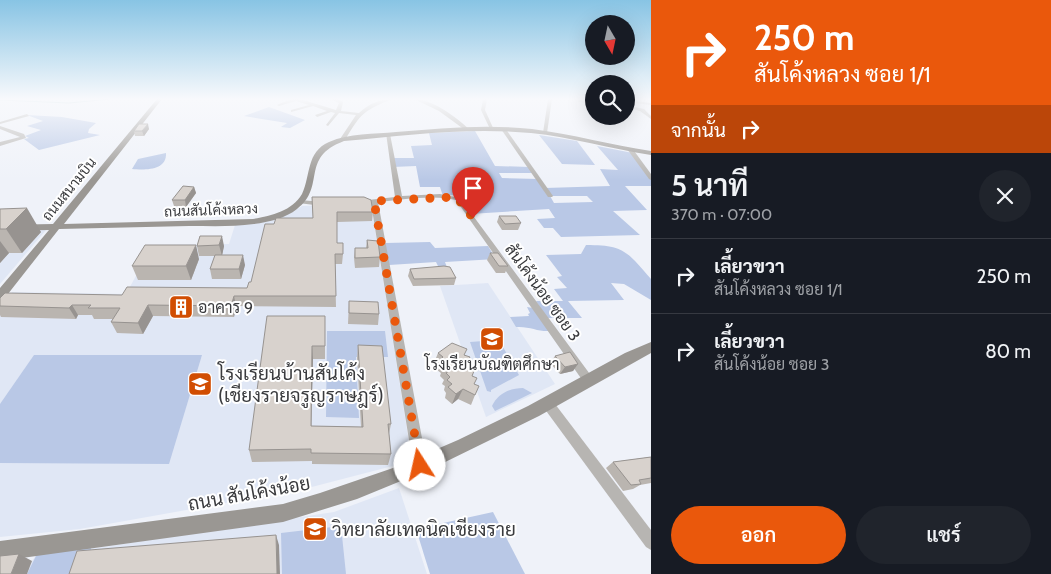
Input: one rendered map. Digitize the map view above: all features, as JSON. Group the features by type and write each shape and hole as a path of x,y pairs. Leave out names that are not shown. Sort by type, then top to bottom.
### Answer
{"street":[{"name":"ถนนสนามบิน","path":"0,296 138,126"},
{"path":"343,139 351,126"},
{"path":"463,126 467,129"},
{"path":"545,133 546,126"},
{"path":"0,127 22,135 24,138 0,144"},
{"path":"331,204 300,202 308,184 315,158 329,144 343,139 388,134 492,128 545,133 651,153"},
{"path":"503,129 550,196"},
{"path":"388,134 399,200"},
{"path":"630,150 651,178"},
{"path":"348,204 454,197"},
{"name":"สันโค้งน้อย ซอย 3","path":"454,197 458,199 476,222 504,264 589,381"},
{"path":"374,201 420,465"},
{"name":"ถนนสันโค้งหลวง","path":"0,228 253,222 279,215 300,202"},
{"name":"ถนน สันโค้งน้อย","path":"0,551 283,513 345,494 467,445 548,404 651,347"},
{"path":"548,404 651,542"}],"shaded area":[{"path":"27,126 93,126 88,133 100,135 39,150 24,139 29,138 25,136 41,130"},
{"path":"283,126 294,126 290,128 281,127"},
{"path":"475,131 495,166 530,167 535,173 499,173 502,178 539,179 545,188 610,186 600,169 618,170 597,146 633,153 651,178 651,186 625,186 647,210 613,211 640,235 561,237 553,228 544,228 537,219 555,218 549,209 470,214 454,195 443,196 440,187 420,187 416,166 392,167 391,158 414,158 411,146 432,145 429,133","holes":["550,196 587,196 593,202 554,203"]},
{"path":"539,135 577,141 595,165 562,164"},
{"path":"166,153 163,163 159,166 148,169 132,169 138,159"},
{"name":"โรงเรียนบ้านสันโค้ง (เชียงรายจรูญราษฎร์)","path":"371,204 412,461 304,489 80,529 0,537 0,307 12,292 126,294 153,245 229,244 235,225 260,223 291,213 302,206"},
{"path":"46,230 0,284 0,231"},
{"path":"430,242 435,248 488,246 496,259 445,262 449,273 441,272 436,262 389,265 385,243"},
{"path":"586,245 599,245 617,249 630,256 651,279 651,300 624,284 611,283 624,300 568,301 582,318 547,318 536,301 563,301 554,289 567,288 557,277 562,276 546,255 581,254"},
{"name":"โรงเรียนบัณฑิตศึกษา","path":"488,283 555,384 486,417 440,286"},
{"path":"527,307 533,308 550,331 516,327 510,317 529,316 528,314 530,313"},
{"path":"327,331 385,331 388,357 356,357 359,418 326,417"},
{"path":"497,340 519,375 491,390 491,392 487,391 470,342"},
{"path":"34,355 202,355 169,464 0,463 0,404"},
{"path":"523,388 532,393 495,411 492,406 501,395 510,390"},
{"name":"วิทยาลัยเทคนิคเชียงราย","path":"399,488 427,574 0,574 0,565 32,561 37,554 103,547 334,512"},
{"path":"493,512 525,574 430,574 416,529"},
{"path":"341,526 346,574 282,574 281,533"},
{"path":"91,546 91,561 87,574 27,574 37,554"}],"building":[{"path":"138,126 146,126 142,131 134,131"},
{"path":"183,186 194,187 185,200 172,200"},
{"path":"312,197 364,197 371,200 373,212 337,212 337,243 343,243 343,254 335,254 336,296 234,296 231,306 148,305 138,323 111,322 120,308 88,308 91,305 72,305 69,308 0,306 0,298 5,293 122,295 127,287 247,288 249,282 251,282 265,224 274,224 276,218 313,218"},
{"path":"27,208 6,229 0,229 0,209"},
{"path":"499,216 516,216 521,223 505,224"},
{"path":"200,236 222,236 219,245 197,246"},
{"path":"367,240 378,241 380,257 355,258 355,248 368,248"},
{"path":"145,245 196,245 186,266 132,266"},
{"path":"490,253 498,253 508,266 499,266"},
{"path":"215,255 243,255 239,269 210,269"},
{"path":"450,267 456,278 414,279 410,269"},
{"path":"349,301 378,302 379,314 349,313"},
{"path":"267,316 325,316 325,346 312,346 311,426 363,427 358,345 382,346 391,424 388,424 391,454 311,453 311,449 249,450"},
{"path":"452,343 467,349 464,355 470,357 468,361 472,363 469,369 474,371 472,376 477,378 474,384 479,386 475,395 463,389 456,394 448,387 452,384 447,380 450,377 446,373 449,371 443,366 446,364 441,359 443,357 438,353"},
{"path":"570,352 578,364 565,367 555,356"},
{"path":"651,457 651,478 639,480 641,484 631,485 613,462"},
{"path":"276,535 277,574 69,574 77,551"},
{"path":"19,554 11,574 0,574 0,556"}],"place":[{"name":"อาคาร 9","path":"181,307"},
{"name":"โรงเรียนบัณฑิตศึกษา","path":"492,339"},
{"name":"โรงเรียนบ้านสันโค้ง (เชียงรายจรูญราษฎร์)","path":"200,384"},
{"name":"วิทยาลัยเทคนิคเชียงราย","path":"315,529"}],"route":[{"path":"420,465 374,201 454,197 458,199 473,218"}]}
